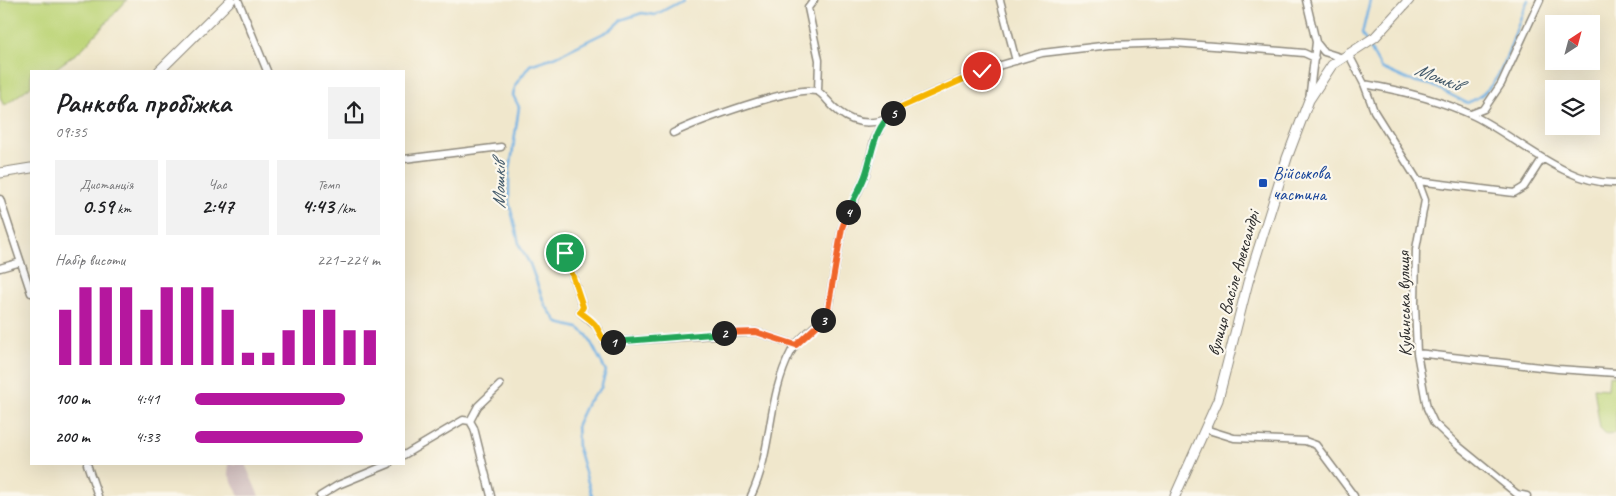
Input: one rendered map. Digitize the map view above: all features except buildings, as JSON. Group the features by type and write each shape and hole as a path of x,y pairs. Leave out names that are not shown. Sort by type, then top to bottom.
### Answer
{"main road":[{"path":"160,70 231,0"},
{"name":"вулиця Васіле Александрі","path":"1175,496 1218,400 1248,282 1274,198 1309,100 1324,74 1344,56 1375,37 1409,0"},
{"path":"0,173 30,168"}],"street":[{"path":"238,0 267,70"},
{"path":"814,0 808,8 819,60 818,91 844,117 856,123 870,124 884,120 901,107 982,71 1042,53 1110,46 1174,43 1281,51 1304,54 1315,58"},
{"path":"1000,0 1016,61"},
{"path":"1306,0 1316,42 1309,100"},
{"path":"1471,114 1484,108 1501,84 1540,0"},
{"path":"1316,42 1324,52 1344,56"},
{"name":"Кубинська вулиця","path":"1344,56 1364,84 1374,111 1418,180 1425,200 1416,249 1417,353 1427,408 1434,423 1456,444 1517,494 1527,496"},
{"path":"1364,84 1422,98 1471,114 1505,133 1542,159 1584,176 1606,183 1616,183"},
{"path":"673,133 707,118 766,100 800,92 818,91"},
{"path":"751,496 766,449 776,390 791,350 823,320 828,309 842,228 866,174 874,141 884,120"},
{"path":"405,159 501,147"},
{"path":"1418,180 1514,193 1524,187 1542,159"},
{"path":"0,199 30,290"},
{"path":"565,253 583,307 580,312 596,326 605,341 664,337 678,339 736,332 756,332 796,345"},
{"path":"0,268 21,262"},
{"path":"1417,353 1558,369 1616,373"},
{"path":"470,421 478,406 500,386"},
{"path":"405,454 463,420 470,421"},
{"path":"470,421 474,428 491,496"},
{"path":"1205,429 1234,438 1305,441 1316,445 1354,496"},
{"path":"87,465 98,496"},
{"path":"320,496 338,485 387,465"}],"shaded area":[{"path":"229,465 245,465 259,496 239,496 228,473"}],"green space":[{"path":"0,0 127,0 81,50 53,70 30,70 30,87 4,106 0,97"},
{"path":"1609,375 1616,376 1616,433 1606,434 1600,428 1594,388 1608,389"}],"waterway":[{"name":"Мошків","path":"592,496 578,448 577,424 587,403 601,388 606,371 587,335 578,328 558,323 545,305 530,264 520,247 509,202 509,177 519,107 513,95 516,84 530,65 557,56 610,30 621,20 642,13 655,15 683,0"},
{"name":"Мошків","path":"1370,0 1362,34 1381,68 1408,80 1431,85 1467,103 1480,96 1491,86 1499,73 1528,0"}],"place":[{"name":"Військова частина","path":"1263,183"}],"route":[{"path":"565,253 583,307 580,312 596,326 605,341 664,337 678,339 736,332 756,332 796,345 823,320 828,309 842,228 866,174 874,141 884,120 901,107 943,90 982,71"}]}
